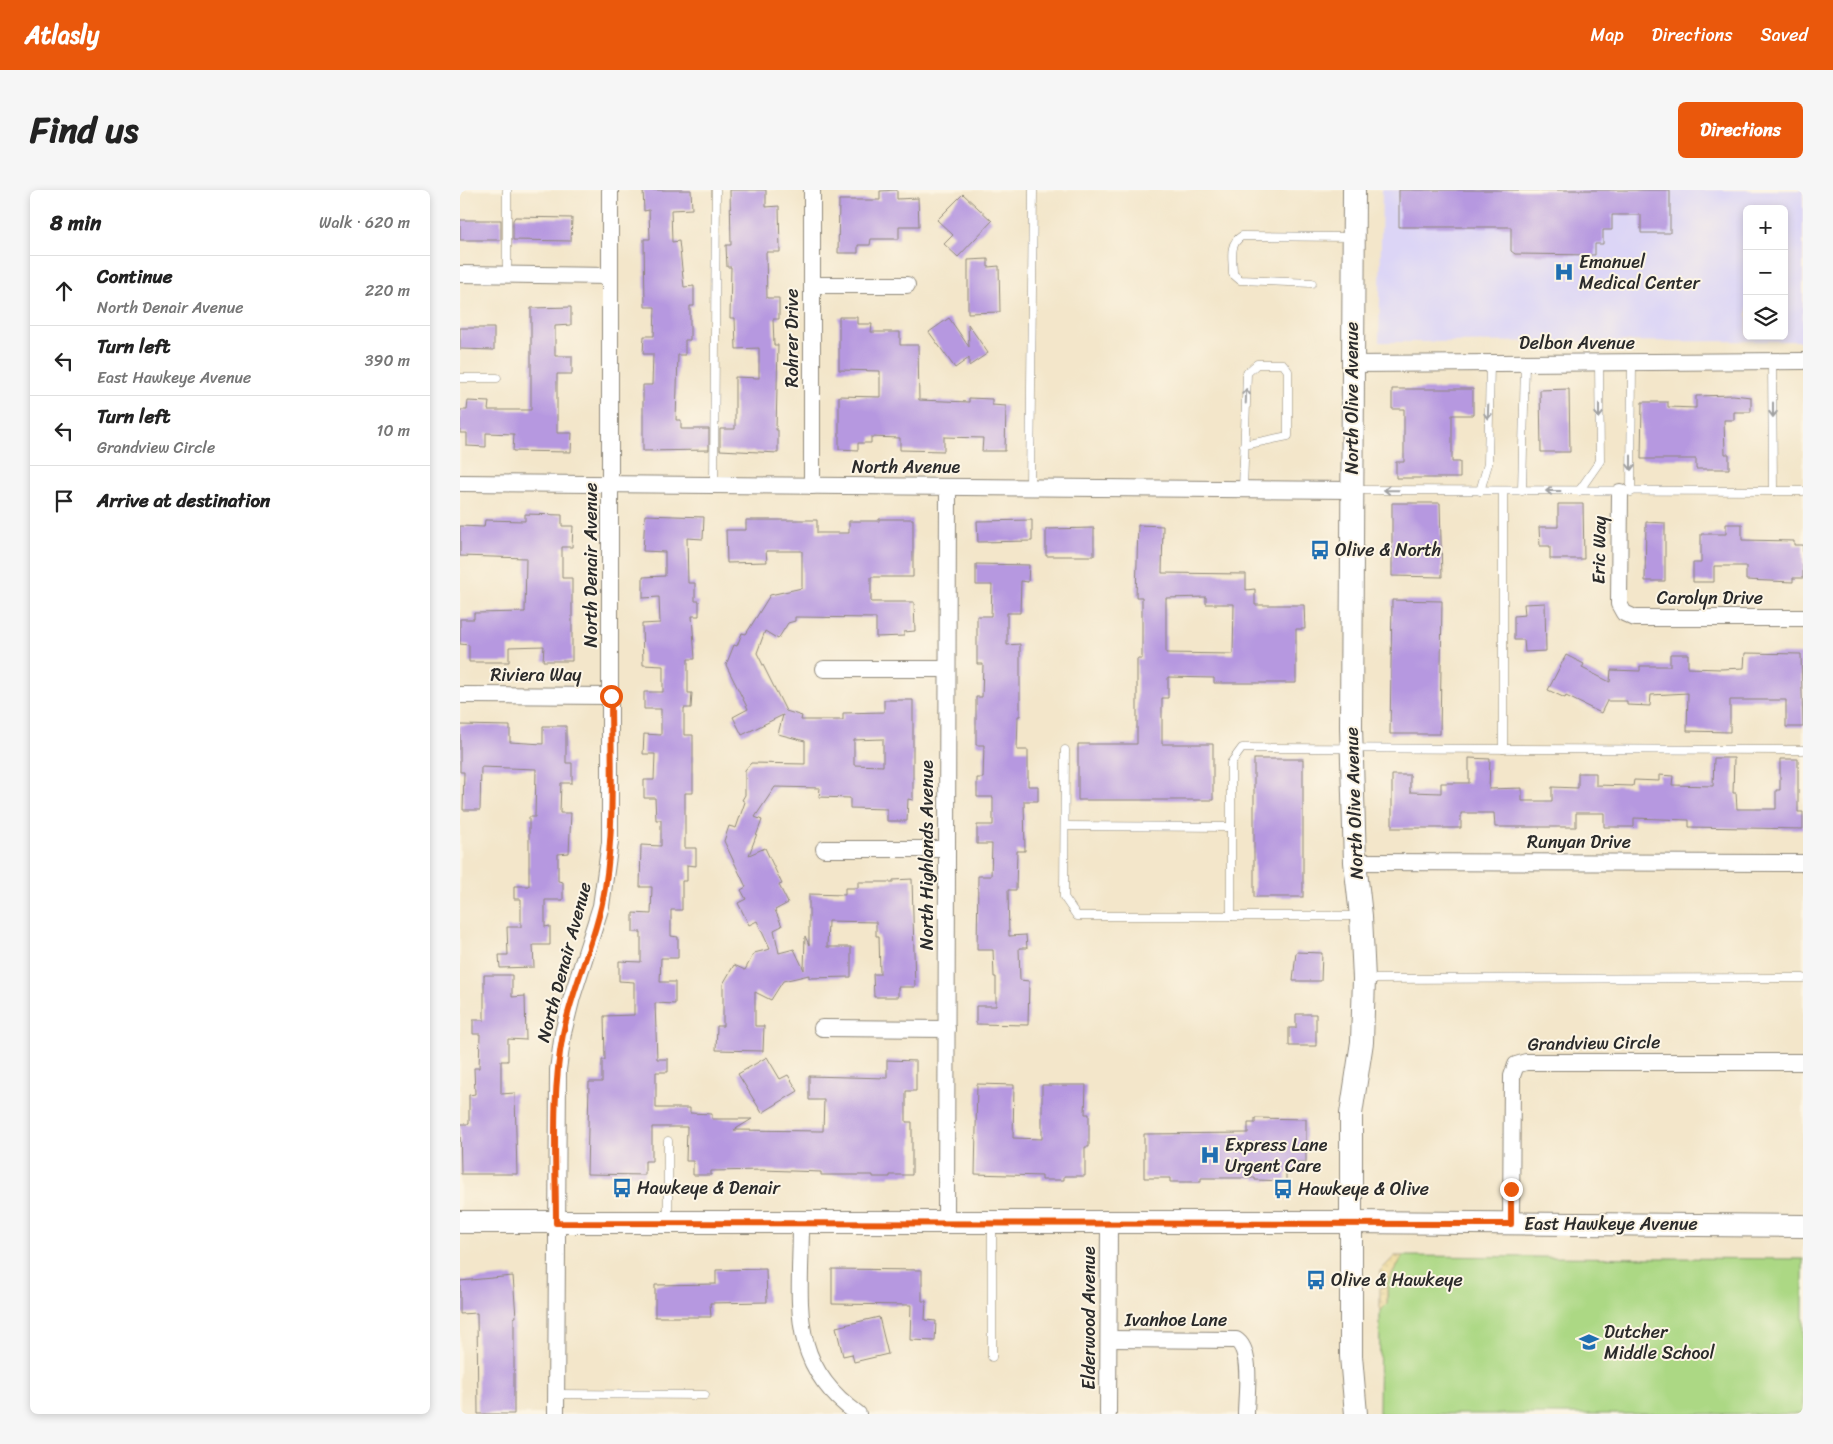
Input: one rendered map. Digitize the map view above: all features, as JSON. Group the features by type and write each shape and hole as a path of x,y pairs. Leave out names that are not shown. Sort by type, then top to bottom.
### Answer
{"street":[{"name":"North Denair Avenue","path":"556,1414 556,1097 560,1052 572,997 601,906 609,858 611,696 610,190"},
{"name":"Rohrer Drive","path":"812,190 812,486"},
{"name":"North Olive Avenue","path":"1354,190 1351,749 1355,862 1361,916 1364,979 1362,1042 1351,1105 1351,1356 1356,1414"},
{"path":"460,274 610,276"},
{"path":"812,284 907,285"},
{"name":"Delbon Avenue","path":"1352,364 1803,361"},
{"name":"North Avenue","path":"460,483 1351,490"},
{"name":"North Highlands Avenue","path":"946,1223 948,487"},
{"name":"Eric Way","path":"1620,609 1625,492"},
{"name":"Carolyn Drive","path":"1620,609 1635,618 1803,618"},
{"path":"824,669 947,669"},
{"name":"Riviera Way","path":"460,695 611,696"},
{"path":"824,849 947,849"},
{"name":"Runyan Drive","path":"1355,862 1803,863"},
{"path":"822,1028 947,1029"},
{"name":"Grandview Circle","path":"1511,1224 1512,1076 1516,1065 1526,1062 1803,1062"},
{"name":"East Hawkeye Avenue","path":"460,1222 1350,1222 1803,1226"},
{"name":"Elderwood Avenue","path":"1108,1414 1109,1222"},
{"path":"802,1223 800,1316 807,1354 827,1387 839,1400 858,1414"},
{"name":"Ivanhoe Lane","path":"1109,1339 1230,1339 1242,1343 1247,1355 1246,1414"}],"lane":[{"path":"507,190 507,275"},
{"path":"714,485 716,190"},
{"path":"1030,487 1033,190"},
{"path":"1312,283 1240,280 1233,274 1232,247 1234,240 1242,236 1353,237"},
{"path":"1772,361 1773,491"},
{"path":"1579,491 1600,461 1599,362"},
{"path":"1625,492 1632,362"},
{"path":"1480,491 1488,464 1490,363"},
{"path":"1522,491 1525,363"},
{"path":"1242,489 1247,372 1257,364 1283,364 1288,371 1288,436 1244,444"},
{"path":"460,378 497,378"},
{"path":"1351,490 1803,491"},
{"path":"1503,491 1503,749"},
{"path":"1231,916 1231,763 1242,748 1803,750"},
{"path":"1065,750 1064,897 1077,916 1361,916"},
{"path":"1065,826 1231,827"},
{"path":"1364,979 1803,978"},
{"path":"668,1141 668,1223"},
{"path":"992,1223 992,1358"},
{"path":"556,1394 705,1395"}],"shaded area":[{"name":"Emanuel Medical Center","path":"1382,190 1803,190 1803,341 1379,342"}],"green space":[{"name":"Dutcher Middle School","path":"1403,1256 1803,1259 1803,1414 1379,1414 1380,1311 1387,1304 1387,1283"}],"sand":[{"path":"1395,1256 1403,1256 1387,1283 1387,1304 1380,1311 1380,1288 1384,1287 1384,1276 1380,1275 1380,1271"}],"building":[{"path":"643,190 691,190 692,209 671,210 672,242 679,241 684,287 694,286 694,306 690,306 690,340 685,340 685,355 678,355 676,420 681,420 681,429 709,429 709,450 643,451 643,385 652,385 653,354 643,354 644,336 654,336 655,307 645,307 644,239 650,239 649,210 644,211"},
{"path":"730,190 766,190 766,207 779,206 780,252 766,252 767,298 779,298 779,319 773,319 774,345 778,345 776,430 778,430 778,453 720,450 720,429 735,429 735,377 759,378 759,348 736,349 735,318 730,318 731,267 727,267 726,245 731,245"},
{"path":"897,190 897,199 918,198 919,226 899,226 899,239 871,239 870,245 858,245 858,253 838,253 839,200 880,200 880,191"},
{"path":"1399,190 1670,190 1670,233 1641,233 1641,215 1612,215 1612,230 1603,230 1603,244 1595,244 1595,255 1515,254 1511,251 1511,227 1399,227"},
{"path":"963,194 992,221 958,257 944,244 953,235 937,220"},
{"path":"515,217 572,218 571,241 513,240 513,220"},
{"path":"460,220 501,220 501,240 460,240"},
{"path":"988,259 988,267 999,266 1000,312 968,313 968,260"},
{"path":"571,307 571,325 555,326 555,356 572,356 572,374 557,374 557,433 572,433 571,452 513,451 514,434 486,433 486,447 467,446 467,433 460,433 460,410 467,410 468,401 489,402 488,410 531,410 531,308"},
{"path":"839,317 857,317 857,324 872,324 871,332 900,332 900,345 918,345 919,400 969,402 969,398 992,399 992,405 1006,406 1005,451 982,451 983,438 944,437 944,451 900,450 900,438 871,437 871,443 858,443 858,450 839,449 839,396 880,397 880,371 839,370"},
{"path":"949,318 969,347 968,324 988,353 969,366 969,358 955,368 929,332"},
{"path":"460,328 494,328 494,350 460,349"},
{"path":"1392,389 1473,389 1473,415 1452,415 1452,462 1460,462 1460,478 1396,478 1396,462 1404,462 1404,409 1392,409"},
{"path":"1569,389 1570,452 1541,452 1540,390"},
{"path":"1733,395 1751,397 1751,412 1734,412 1734,420 1724,420 1725,454 1729,454 1729,469 1696,469 1696,459 1641,459 1642,402 1668,402 1668,407 1696,408 1696,396"},
{"path":"1392,503 1440,503 1442,577 1392,576"},
{"path":"1558,504 1583,504 1584,559 1550,559 1550,546 1540,546 1539,527 1558,527"},
{"path":"525,514 562,515 562,526 573,526 572,547 562,547 562,578 572,578 572,661 543,661 544,646 509,647 509,662 469,662 469,645 460,644 460,619 474,619 474,613 525,612 526,558 460,556 460,526 484,527 485,520 525,521"},
{"path":"645,515 704,517 703,539 687,538 688,583 695,583 695,601 699,601 699,616 692,616 695,659 688,659 688,693 692,693 691,708 684,708 684,735 693,735 693,793 685,793 685,848 696,848 696,866 687,865 687,881 682,881 682,910 671,910 671,936 678,937 678,958 661,958 660,982 675,982 675,1004 655,1003 657,1059 668,1059 668,1072 656,1072 656,1108 690,1108 690,1113 712,1114 712,1119 752,1119 734,1130 823,1131 824,1100 809,1100 809,1076 887,1078 887,1060 916,1061 916,1091 906,1091 906,1122 912,1122 912,1175 873,1177 873,1175 821,1175 821,1172 763,1170 711,1171 711,1175 693,1175 693,1161 686,1161 687,1127 652,1127 652,1161 645,1161 645,1175 587,1174 589,1082 602,1082 602,1060 605,1060 604,1016 634,1015 634,982 619,981 619,961 641,962 641,932 633,932 633,913 651,914 652,887 640,887 641,845 661,846 661,820 656,820 655,798 644,798 644,780 654,780 655,754 643,754 644,734 661,735 661,709 644,709 644,692 663,692 663,666 643,665 642,624 660,623 659,597 643,598 643,577 665,576 665,552 643,551"},
{"path":"879,519 913,519 913,577 871,577 871,602 914,602 915,631 904,632 904,636 876,637 876,618 795,617 795,621 788,623 778,639 765,631 757,653 786,711 802,716 801,720 843,720 843,713 884,712 884,700 913,700 913,800 908,799 907,821 887,821 887,809 850,808 850,798 819,797 820,788 775,787 755,817 762,820 749,855 765,848 782,884 779,885 788,903 775,910 782,926 774,930 779,953 794,949 804,970 805,936 809,945 809,894 845,895 845,888 858,888 858,882 893,882 893,880 912,879 915,987 898,987 898,997 874,997 873,974 880,974 879,936 876,936 876,922 828,921 827,947 851,947 851,977 809,978 809,975 783,981 771,1000 755,992 755,1026 764,1026 763,1051 716,1050 717,1026 723,1026 723,984 734,965 745,970 754,953 770,949 757,921 749,925 738,903 746,899 741,890 746,887 724,841 729,826 736,828 745,802 742,800 745,795 745,770 751,763 805,764 805,741 778,734 783,715 742,735 733,717 748,709 726,665 734,645 737,646 742,633 746,634 770,595 802,588 802,551 766,551 767,562 727,563 726,530 746,530 746,520 817,520 817,533 849,533 849,521 879,521","holes":["883,739 883,766 854,765 854,740"]},
{"path":"1032,520 1032,541 978,542 977,521"},
{"path":"1646,522 1665,523 1665,581 1645,581"},
{"path":"1726,524 1742,524 1742,540 1794,541 1794,545 1803,545 1803,578 1793,578 1793,582 1746,580 1746,566 1714,566 1714,582 1693,582 1693,563 1701,563 1701,534 1726,534"},
{"path":"1138,525 1163,526 1162,573 1246,574 1246,590 1255,589 1255,605 1304,605 1305,629 1296,629 1296,683 1214,683 1214,678 1168,677 1168,698 1162,698 1162,744 1213,744 1213,800 1078,800 1078,744 1137,744 1137,659 1142,659 1142,597 1136,597","holes":["1206,597 1206,604 1234,604 1233,654 1166,653 1166,598"]},
{"path":"1094,528 1094,556 1046,556 1046,529"},
{"path":"976,564 1029,565 1028,582 1021,581 1020,613 1007,613 1007,645 1020,644 1020,716 1018,716 1017,750 1028,750 1028,786 1038,786 1038,801 1024,801 1025,851 1017,851 1016,890 1008,890 1009,936 1026,935 1027,948 1019,948 1020,980 1029,981 1028,1025 976,1024 976,1006 996,1006 996,977 994,977 993,950 977,950 978,876 991,876 992,844 977,844 977,825 993,825 993,797 977,797 977,778 983,778 984,745 976,745 976,697 982,697 983,664 977,664 977,616 991,616 992,585 976,585"},
{"path":"1392,600 1442,601 1440,734 1390,734"},
{"path":"1545,603 1546,651 1525,652 1524,640 1514,640 1514,616 1525,615 1524,604"},
{"path":"1745,653 1801,654 1803,727 1786,727 1786,700 1730,700 1730,732 1687,731 1688,693 1651,695 1650,706 1627,705 1627,701 1607,701 1601,713 1566,696 1565,698 1548,690 1566,655 1584,664 1582,668 1610,682 1611,670 1640,671 1640,666 1670,666 1670,654 1688,654 1688,668 1721,669 1744,668"},
{"path":"460,725 510,726 510,742 543,744 543,726 566,726 566,763 572,763 572,783 561,783 560,813 571,813 569,853 558,854 558,881 563,882 563,900 545,900 545,927 550,926 550,945 533,945 534,967 500,968 499,955 508,955 507,927 521,927 521,899 514,899 514,886 529,886 529,817 535,817 536,769 481,767 480,810 463,810 464,772 460,772"},
{"path":"1469,758 1490,759 1489,789 1522,788 1522,801 1552,801 1552,787 1578,788 1578,773 1596,773 1596,785 1633,786 1634,780 1659,781 1659,775 1673,776 1672,785 1713,786 1714,758 1734,758 1733,793 1736,793 1737,809 1776,809 1776,790 1780,790 1780,759 1798,759 1798,812 1803,812 1803,829 1689,827 1689,820 1634,818 1634,827 1604,827 1604,813 1576,813 1576,827 1495,827 1494,813 1461,813 1461,828 1392,828 1392,775 1410,775 1410,792 1441,793 1441,783 1469,783"},
{"path":"1254,759 1303,759 1303,897 1254,897"},
{"path":"1296,952 1322,953 1321,981 1293,981"},
{"path":"484,975 512,975 512,997 525,996 526,1040 508,1039 508,1061 501,1061 501,1094 515,1093 517,1174 461,1174 460,1124 469,1124 469,1095 475,1094 474,1068 479,1068 480,1034 473,1034 473,1020 484,1020"},
{"path":"1296,1014 1316,1014 1316,1046 1289,1046 1289,1028 1296,1028"},
{"path":"767,1057 780,1079 788,1075 798,1091 762,1113 738,1074"},
{"path":"977,1084 1014,1085 1013,1138 1042,1139 1042,1085 1086,1085 1085,1114 1089,1114 1089,1147 1085,1147 1085,1176 1064,1176 1064,1180 1042,1180 1042,1176 975,1174"},
{"path":"1255,1118 1306,1119 1306,1162 1297,1162 1297,1173 1286,1173 1286,1181 1255,1180 1255,1178 1201,1178 1201,1182 1170,1182 1170,1178 1144,1178 1144,1134 1248,1133 1248,1123 1255,1123"},
{"path":"766,1269 767,1302 710,1303 711,1317 655,1317 655,1285 716,1284 716,1270"},
{"path":"832,1269 922,1270 922,1301 926,1301 925,1320 936,1321 935,1341 910,1340 911,1305 832,1304"},
{"path":"513,1276 516,1317 514,1317 514,1414 478,1414 477,1313 460,1314 460,1281"},
{"path":"879,1317 888,1354 854,1362 852,1354 843,1356 836,1327"}],"place":[{"name":"Emanuel Medical Center","path":"1564,272"},
{"name":"Olive & North","path":"1320,550"},
{"name":"Express Lane Urgent Care","path":"1210,1155"},
{"name":"Hawkeye & Denair","path":"622,1188"},
{"name":"Hawkeye & Olive","path":"1283,1189"},
{"name":"Olive & Hawkeye","path":"1316,1280"},
{"name":"Dutcher Middle School","path":"1589,1342"}],"route":[{"path":"611,696 611,826 609,858 601,906 572,997 560,1052 556,1088 556,1223 1350,1222 1511,1224 1511,1189"}]}
